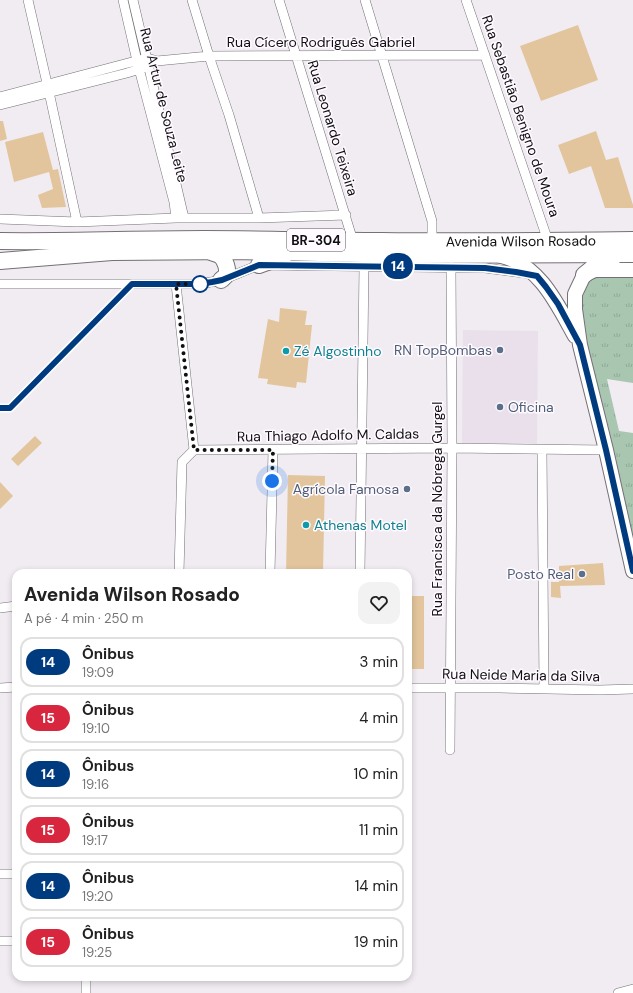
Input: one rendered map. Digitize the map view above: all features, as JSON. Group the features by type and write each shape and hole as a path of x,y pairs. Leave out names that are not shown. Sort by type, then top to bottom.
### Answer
{"highway":[{"name":"Avenida Wilson Rosado","path":"0,240 633,240"},
{"name":"Avenida Wilson Rosado","path":"0,261 112,252 292,252 407,255 626,254"},
{"path":"211,252 220,255 226,264 226,274 221,280"},
{"path":"259,265 292,252"},
{"path":"584,274 595,266 626,254"}],"main road":[{"path":"496,255 511,258 537,276 558,304 580,345"},
{"path":"633,270 595,270 584,274 575,294 580,345 606,450 633,571"}],"street":[{"path":"28,0 49,88 77,222"},
{"name":"Rua Artur de Souza Leite","path":"123,0 138,65 174,202 180,218"},
{"name":"Rua Artur de Souza Leite","path":"133,0 151,62 180,218"},
{"path":"192,0 260,218"},
{"name":"Rua Leonardo Teixeira","path":"279,0 354,241"},
{"path":"365,0 432,221 432,241"},
{"name":"Rua Sebastião Benigno de Moura","path":"466,0 548,241"},
{"name":"Rua Cícero Rodriguês Gabriel","path":"0,97 49,88 151,62 209,56 485,56"},
{"name":"Rua Cícero Rodriguês Gabriel","path":"0,105 49,88"},
{"path":"0,220 77,222 180,218 260,218 346,215"},
{"path":"0,284 200,284 221,280 259,265 485,268 537,276"},
{"path":"360,569 364,266"},
{"name":"Rua Francisca da Nóbrega Gurgel","path":"450,750 452,448 451,267"},
{"path":"176,284 194,450 182,462 179,569"},
{"name":"Rua Thiago Adolfo M. Caldas","path":"194,450 361,448 606,450"},
{"path":"270,569 273,450"},
{"path":"542,450 544,689"},
{"path":"0,608 12,606"},
{"path":"0,688 12,687"},
{"name":"Rua Neide Maria da Silva","path":"412,688 633,690"},
{"path":"0,874 12,874"},
{"path":"0,941 12,941"},
{"path":"86,981 86,993"},
{"path":"618,993 633,989 633,993"}],"shaded area":[{"name":"Oficina","path":"463,330 538,331 537,444 462,443"}],"green space":[{"path":"633,274 633,383 607,379 619,431 633,433 633,542 580,315 582,299 587,283 598,275"}],"building":[{"path":"578,25 598,80 541,101 520,46"},
{"path":"0,121 3,121 7,139 0,141"},
{"path":"596,131 606,160 618,157 633,208 605,208 591,166 569,174 558,145"},
{"path":"43,132 53,170 58,169 66,207 42,208 38,195 53,189 49,172 14,182 5,142"},
{"name":"Zé Algostinho","path":"280,308 307,311 305,325 312,325 306,383 297,382 296,388 267,384 268,379 258,378 268,319 279,322"},
{"path":"35,436 42,443 18,466 11,459"},
{"name":"Athenas Motel","path":"288,475 325,476 323,569 286,569"},
{"path":"0,482 13,496 0,509"},
{"name":"Posto Real","path":"603,563 605,585 560,586 561,598 551,597 551,582 559,582 559,566"},
{"path":"412,596 424,596 424,669 412,669"}],"bus line":[{"name":"14","path":"0,408 10,408 132,284 200,284 222,280 259,265 485,268 537,276 558,304 580,345 606,450 633,571"}],"place":[{"name":"RN TopBombas","path":"500,350"},
{"name":"Zé Algostinho","path":"286,351"},
{"name":"Oficina","path":"500,407"},
{"name":"Agrícola Famosa","path":"407,489"},
{"name":"Athenas Motel","path":"306,525"},
{"name":"Posto Real","path":"582,574"}],"route":[{"path":"200,284 176,284 194,450 273,450 272,481"}]}
